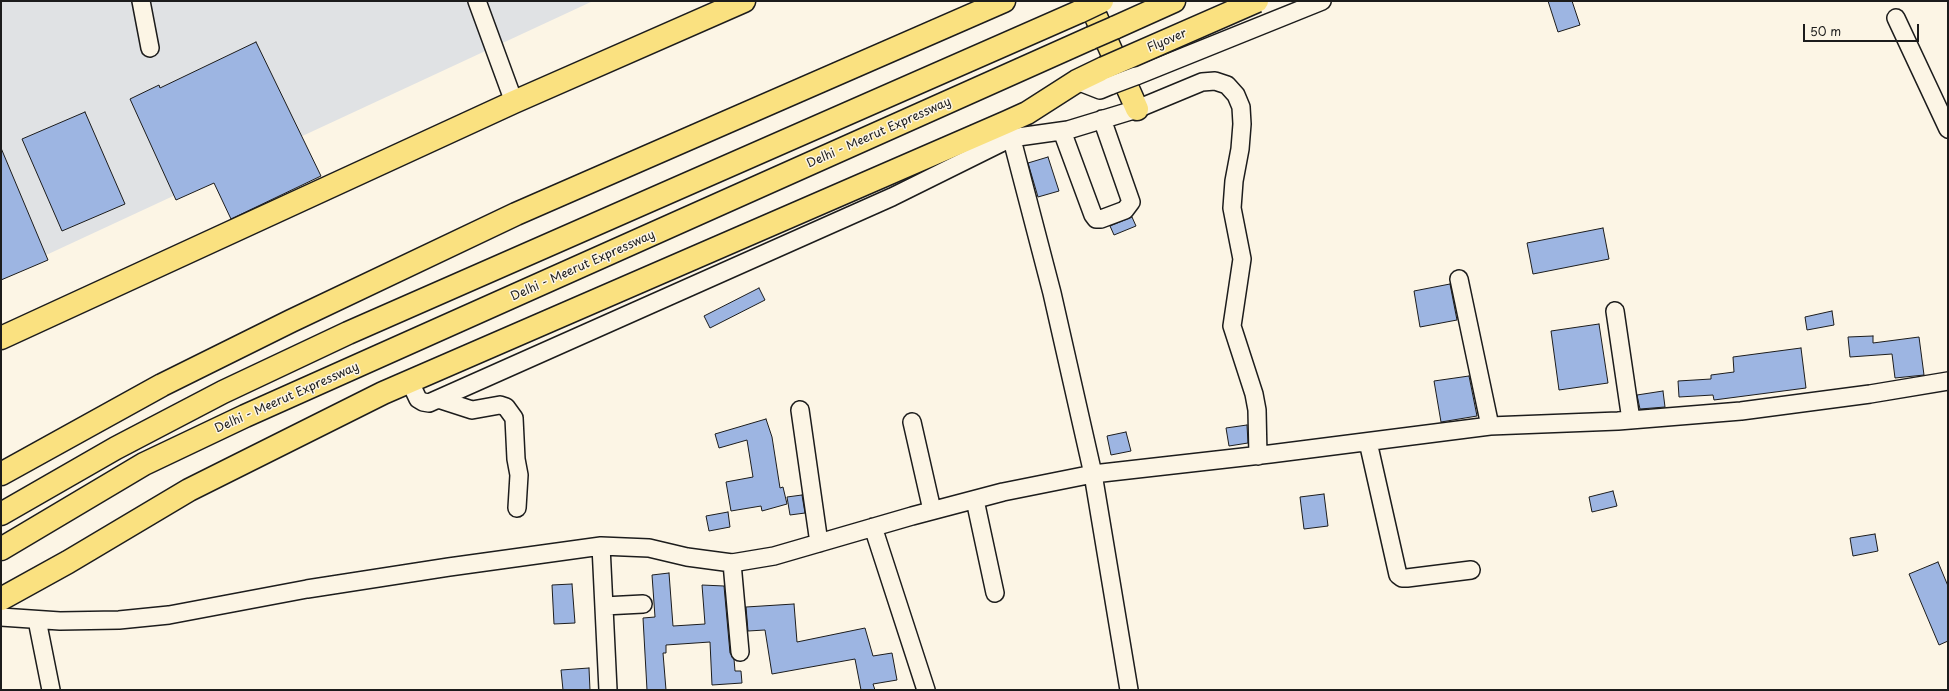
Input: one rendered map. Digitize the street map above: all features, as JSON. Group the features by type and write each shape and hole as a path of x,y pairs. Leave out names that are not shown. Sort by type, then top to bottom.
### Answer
{"main road":[{"path":"1,338 514,102 744,1"},
{"path":"1,474 85,426 290,321 516,214 1003,1"},
{"path":"1,514 129,441 223,392 348,332 1085,6 1102,1"},
{"name":"Delhi - Meerut Expressway","path":"1,549 144,464 245,416 1174,1"},
{"name":"Flyover","path":"68,562 189,490 410,382 1009,130 1027,113 1077,81 1108,77 1257,1"},
{"path":"1085,6 1137,109"},
{"path":"1,462 85,426"},
{"path":"1,599 68,562"},
{"path":"1,616 68,562"}],"street":[{"path":"142,1 150,48"},
{"path":"477,1 514,102"},
{"path":"1108,77 1136,76 1322,1"},
{"path":"1896,18 1948,129"},
{"path":"410,382 418,399 429,403 892,197 1009,130 1062,131 1137,109 1202,82 1215,81 1227,85 1236,95 1241,107 1242,124 1240,149 1232,203 1242,259 1232,326 1254,394 1257,410 1258,456"},
{"path":"1062,131 1093,215 1096,219 1101,219 1125,210 1131,202 1102,119"},
{"path":"1009,130 1052,293 1093,474 1129,690"},
{"path":"1460,279 1490,426"},
{"path":"1615,311 1631,420"},
{"path":"1,616 37,620 119,620 169,615 307,589 449,567 601,546 649,548 687,557 732,563 774,556 932,510 1003,492 1093,474 1258,456 1490,426 1631,420 1749,410 1870,394 1948,380"},
{"path":"438,399 472,410 500,405 506,407 514,418 515,453 519,475 517,508"},
{"path":"800,410 819,543"},
{"path":"912,422 932,510"},
{"path":"1368,442 1398,575 1402,578 1407,578 1471,570"},
{"path":"975,500 995,593"},
{"path":"873,527 926,690"},
{"path":"601,546 608,690"},
{"path":"732,563 740,652"},
{"path":"604,606 643,604"},
{"path":"37,620 51,690"}],"shaded area":[{"path":"1,1 593,1 1,276"}],"building":[{"path":"1548,1 1572,1 1580,25 1558,32"},
{"path":"256,42 321,176 231,219 214,183 176,200 130,99 159,85 160,88"},
{"path":"85,112 125,204 62,231 22,139"},
{"path":"1,148 48,260 1,280"},
{"path":"1048,157 1059,191 1038,197 1028,163"},
{"path":"1132,217 1136,226 1114,235 1110,226"},
{"path":"1603,228 1609,259 1533,274 1527,243"},
{"path":"1450,284 1457,320 1420,327 1414,291"},
{"path":"759,288 765,300 710,328 704,316"},
{"path":"1832,311 1834,325 1807,330 1805,317"},
{"path":"1599,324 1608,383 1559,390 1551,331"},
{"path":"1873,336 1873,343 1919,337 1924,375 1895,378 1892,354 1850,357 1848,337"},
{"path":"1801,348 1806,388 1714,400 1713,395 1679,397 1678,381 1711,379 1711,375 1734,372 1733,357"},
{"path":"1469,376 1477,416 1441,422 1434,381"},
{"path":"1663,391 1665,407 1640,409 1637,395"},
{"path":"766,419 772,437 780,488 783,487 787,504 762,511 761,506 731,511 726,482 753,477 747,440 719,448 715,434"},
{"path":"1247,425 1248,443 1229,446 1226,428"},
{"path":"1126,432 1131,451 1111,455 1107,436"},
{"path":"1613,491 1617,506 1592,512 1589,497"},
{"path":"1324,494 1328,526 1304,529 1300,497"},
{"path":"802,495 805,513 790,515 787,497"},
{"path":"728,512 730,527 709,531 706,516"},
{"path":"1875,534 1878,551 1853,556 1850,538"},
{"path":"1938,562 1948,586 1948,641 1939,645 1909,574"},
{"path":"669,573 673,626 705,624 702,585 724,586 730,653 734,659 735,671 741,671 742,683 712,685 710,642 666,645 666,653 663,653 666,690 647,690 643,618 655,617 652,575"},
{"path":"572,584 575,623 554,624 552,585"},
{"path":"794,604 797,642 865,628 873,656 892,653 897,680 873,684 875,690 861,690 855,659 772,674 765,630 748,631 746,607"},
{"path":"589,668 590,690 563,690 561,670"}]}
